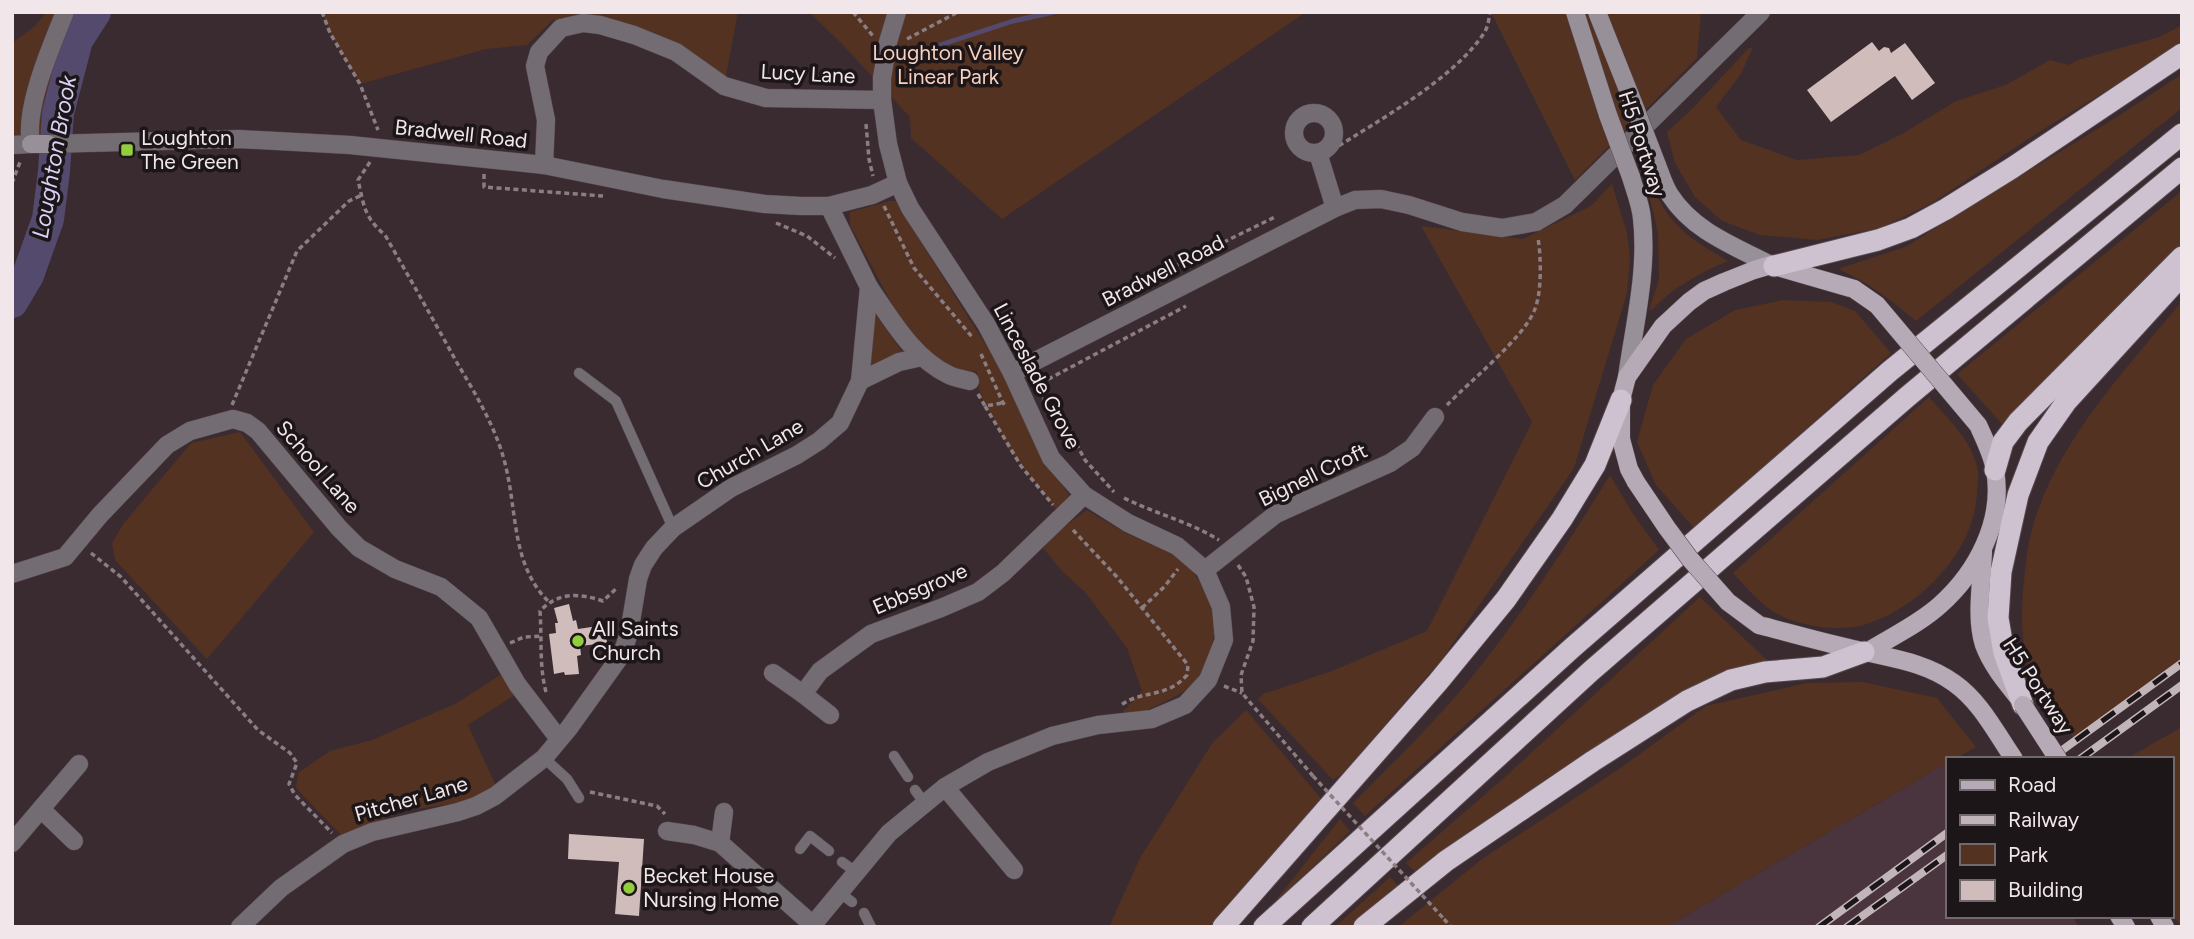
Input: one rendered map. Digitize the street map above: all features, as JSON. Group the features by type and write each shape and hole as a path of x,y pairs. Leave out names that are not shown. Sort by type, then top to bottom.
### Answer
{"highway":[{"path":"1773,266 1878,240 1911,228 2012,168 2182,54"},
{"path":"1264,927 1572,648 1891,371 2182,134"},
{"path":"1312,927 1612,653 1907,397 2182,168"},
{"path":"1995,470 2003,442 2018,422 2182,257"},
{"path":"2023,705 2004,653 1998,618 2001,572 2018,495 2038,442 2066,402 2182,275"},
{"path":"1223,927 1506,599 1562,519 1595,465 1621,400"},
{"path":"1364,927 1446,860 1687,701 1731,680 1765,672 1823,667 1866,652"}],"main road":[{"path":"1866,652 1938,607 1959,586 1983,552 1995,502 1995,470 1990,449 1978,425 1877,305 1854,289 1773,266 1754,270 1704,291 1689,302 1663,326 1627,377 1621,400 1621,439 1629,469 1667,528 1728,602 1759,625 1866,652 1915,663 1955,684 1977,704 2013,757"},
{"name":"H5 Portway","path":"1983,552 1981,615 1984,645 1997,671 2057,757"}],"street":[{"path":"39,144 28,131 35,97 65,12"},
{"name":"Linceslade Grove","path":"812,926 846,897 849,867 889,834 920,797 945,787 988,762 1052,736 1098,725 1152,719 1185,705 1208,680 1224,640 1221,607 1205,570 1177,546 1128,523 1084,495 1051,458 986,324 910,208 898,183 888,144 882,100 882,78 888,42 897,12"},
{"name":"H5 Portway","path":"1575,12 1631,177 1642,218 1640,287 1627,377"},
{"name":"H5 Portway","path":"1597,12 1669,193 1687,216 1704,230 1773,266"},
{"name":"Bradwell Road","path":"1012,373 1355,200 1381,199 1462,222 1502,228 1536,222 1564,205 1761,12"},
{"name":"Lucy Lane","path":"544,165 546,120 535,66 539,51 561,28 583,23 634,34 666,47 724,86 766,98 882,100"},
{"name":"Bradwell Road","path":"12,145 239,139 380,148 544,165 663,189 765,204 829,206 872,195 898,183"},
{"path":"1319,155 1335,208"},
{"path":"829,206 869,287 888,316 922,357 949,375 970,381"},
{"name":"Church Lane","path":"559,739 622,654 629,633 638,579 654,548 673,528 731,488 797,455 819,441 839,423 859,381 869,287"},
{"path":"859,381 899,362 922,357"},
{"name":"Bignell Croft","path":"1205,570 1276,514 1390,463 1412,448 1435,417"},
{"path":"12,574 65,557 100,515 167,445 190,431 226,419"},
{"name":"School Lane","path":"226,419 240,420 253,427 359,548 395,569 441,587 478,618 517,684 559,739"},
{"name":"Ebbsgrove","path":"803,694 820,671 871,634 978,592 1003,573 1084,495"},
{"path":"773,673 831,715"},
{"name":"Pitcher Lane","path":"240,927 281,888 343,844 372,832 476,806 495,796 544,758 559,739"},
{"path":"12,843 79,764"},
{"path":"945,787 1014,870"},
{"path":"41,809 74,841"},
{"path":"720,843 724,812"},
{"path":"669,832 694,835 720,843 812,926"}],"lane":[{"path":"579,373 616,401 673,528"},
{"path":"894,756 908,777"},
{"path":"544,758 568,779 579,798"},
{"path":"800,849 810,836 829,851"},
{"path":"863,913 871,927"}],"path":[{"path":"322,12 330,33 360,84 381,139 380,148 358,180 372,223 385,235 490,423 507,471 515,532 523,557 542,595 549,602"},
{"path":"853,12 875,37 888,42 919,34 958,12"},
{"path":"1319,155 1401,106 1447,71 1469,52 1487,31 1490,12"},
{"path":"485,158 484,187 606,196"},
{"path":"226,419 297,251 349,201 362,195"},
{"path":"770,221 807,236 839,262"},
{"path":"1435,417 1517,336 1535,308 1541,262 1536,222"},
{"path":"1048,401 1043,382 1189,304"},
{"path":"970,381 985,406 1003,403"},
{"path":"77,544 121,577 258,730 290,753 297,763 289,784 295,795 343,844"},
{"path":"1120,723 1117,710 1123,703 1172,689 1187,675 1188,665 1142,608 1165,586 1189,555"},
{"path":"548,698 542,679 540,611 549,602 566,595 583,595 603,601 643,565"},
{"path":"497,648 524,637 542,636"},
{"path":"1313,776 1451,927"},
{"path":"568,779 575,777 586,791 657,806 671,821 669,832"}],"shaded area":[{"path":"1946,764 1946,918 2074,918 2078,927 1666,927"}],"green space":[{"path":"46,12 110,12 84,38 67,144 12,138 12,43 35,26"},
{"path":"322,12 738,12 724,86 676,52 578,20 553,20 527,45 486,49 360,84 330,33"},
{"name":"Loughton Valley Linear Park","path":"809,12 1306,12 1002,219 911,138 910,117"},
{"path":"1491,12 1701,12 1697,58 1575,180"},
{"path":"2182,25 2182,44 2028,139 1932,203 1880,228 1817,240 1760,235 1722,221 1695,197 1675,163 1667,132 1753,47 1741,74 1716,107 1741,140 1797,160 1859,155 1902,134 1956,101 2006,85 2050,60 2069,65 2078,60 2159,37"},
{"path":"2182,74 2182,108 1916,321 1879,292 1838,269 1905,247"},
{"path":"1612,184 1627,233 1630,259 1627,293 1574,468 1442,659 1342,774 1333,780 1258,699 1263,694 1332,671 1427,631 1532,422 1421,226 1523,239 1591,206"},
{"path":"1651,184 1666,211 1682,230 1728,261 1687,281 1649,310 1659,280 1658,233 1647,186"},
{"path":"2182,191 2182,246 2002,424 1957,374"},
{"path":"897,201 998,364 1039,450 1071,498 1057,511 1008,448 985,406 977,371 957,370 926,352 894,308 850,225 850,212"},
{"path":"1783,300 1831,302 1855,311 1891,353 1694,528 1656,485 1637,442 1653,385 1686,339 1735,310"},
{"path":"2182,301 2182,662 2074,738 2043,696 2027,660 2022,614 2030,538 2054,473 2072,442 2114,383"},
{"path":"873,311 903,353 867,367"},
{"path":"1929,397 1965,440 1975,460 1978,474 1974,515 1955,556 1925,590 1907,604 1867,624 1840,628 1811,625 1784,617 1767,607 1733,573"},
{"path":"240,432 314,532 207,659 115,560 112,543 124,523 191,443"},
{"path":"1610,475 1659,550 1365,816 1353,803 1414,742 1490,654 1544,579"},
{"path":"1087,510 1182,561 1200,582 1213,614 1212,648 1197,679 1178,695 1141,712 1120,715 1142,691 1127,648 1086,593 1062,571 1043,548 1060,530"},
{"path":"1700,597 1767,660 1683,693 1563,768 1418,874 1406,863 1506,776"},
{"path":"505,672 518,693 468,725 496,786 464,802 402,811 343,837 296,788 298,773 330,751 372,740 457,703"},
{"path":"1863,682 1937,698 1976,747 1958,757 1946,757 1946,764 1666,927 1398,927 1482,859 1619,769 1706,706 1807,683"},
{"path":"1246,710 1324,802 1219,927 1109,927 1140,858 1213,742"},
{"path":"2182,727 2182,927 2173,914 2173,757 2130,757"},
{"path":"1340,819 1350,831 1269,909"},
{"path":"1390,877 1400,888 1352,927 1335,927"}],"building":[{"path":"1872,42 1879,51 1884,47 1889,48 1891,53 1905,43 1935,83 1912,100 1895,76 1831,122 1807,90"},
{"name":"All Saints Church","path":"569,604 578,629 605,625 607,643 580,646 581,655 577,656 579,674 554,674 549,634 556,633 555,623 558,623 554,608"},
{"name":"Becket House Nursing Home","path":"569,834 644,839 639,916 615,914 619,862 568,859"}],"waterway":[{"name":"Loughton Brook","path":"12,302 28,275 48,219 58,113 77,40 95,12"},
{"path":"934,47 1013,21 1054,12"}],"railway":[{"path":"2053,757 2182,663"},
{"path":"2083,757 2182,685"},
{"path":"1819,927 1946,834"},
{"path":"1847,927 1946,856"}],"place":[{"name":"Loughton The Green","path":"127,150"},
{"name":"All Saints Church","path":"578,641"},
{"name":"Becket House Nursing Home","path":"629,888"}]}
